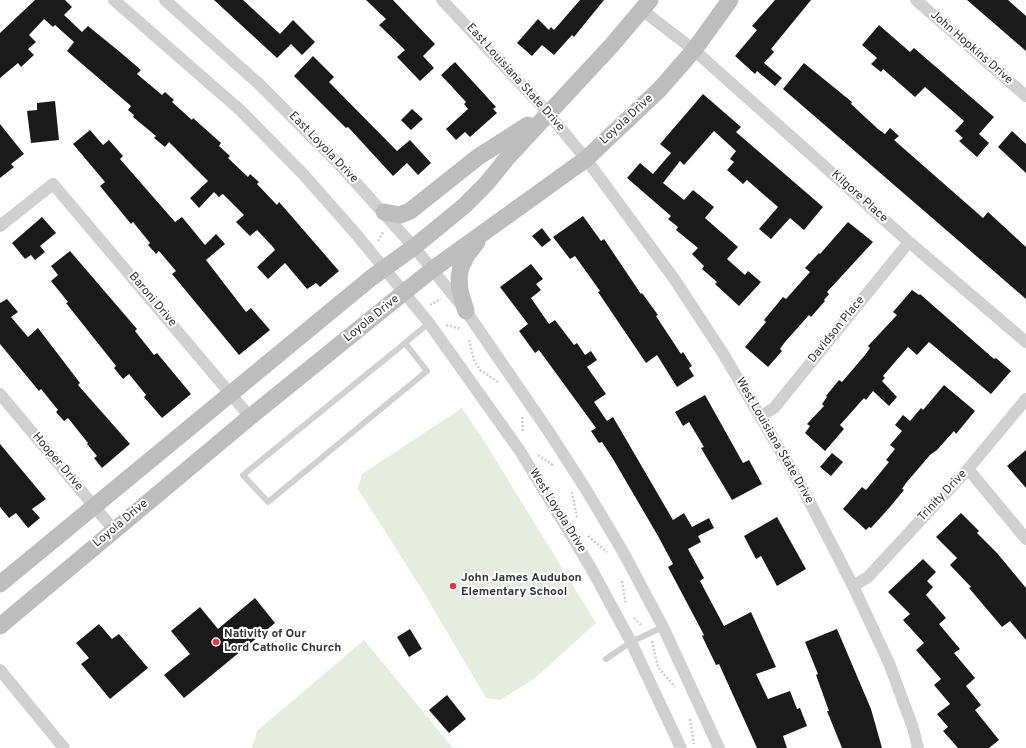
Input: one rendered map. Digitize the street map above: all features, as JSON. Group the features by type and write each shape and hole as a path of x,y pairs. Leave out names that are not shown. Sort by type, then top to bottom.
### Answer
{"main road":[{"name":"Loyola Drive","path":"0,626 250,417 433,269 489,227 538,195 586,158 660,89 694,50 730,0"},
{"path":"0,584 384,268 414,247 464,206 487,183 548,113 602,56 646,5"},
{"path":"385,220 410,211 478,157 548,113"},
{"path":"466,311 460,291 461,267 467,255 489,227"}],"street":[{"path":"114,0 240,110 304,174 384,268 403,293"},
{"name":"East Loyola Drive","path":"164,0 260,85 314,138 385,220 414,247 466,311"},
{"name":"East Louisiana State Drive","path":"442,0 548,113 586,158"},
{"name":"John Hopkins Drive","path":"916,0 1026,96"},
{"name":"Kilgore Place","path":"646,5 694,50 909,242 1026,342"},
{"name":"West Louisiana State Drive","path":"586,158 675,280 761,416 804,491 853,586 889,663 914,728 918,748"},
{"name":"Baroni Drive","path":"0,226 53,184 250,417"},
{"name":"Davidson Place","path":"761,416 774,408 909,242"},
{"name":"West Loyola Drive","path":"403,293 429,323 520,451 591,568 631,642 681,748"},
{"path":"466,311 586,488 663,627 719,748"},
{"name":"Hooper Drive","path":"0,394 114,530"},
{"name":"Trinity Drive","path":"853,586 868,577 968,469 1026,399"},
{"path":"968,469 1026,539"},
{"path":"0,670 64,748"}],"lane":[{"path":"405,344 427,371 268,502 243,475 429,323"},
{"path":"606,658 631,642 663,627"}],"path":[{"path":"377,241 385,220"},
{"path":"424,308 441,299"}],"shaded area":[{"path":"462,408 483,439 596,623 534,679 500,700 486,698 421,588 358,489 362,474"},
{"path":"364,640 453,748 252,748 257,731"}],"building":[{"path":"35,0 65,0 72,7 64,15 82,32 88,26 120,52 141,70 137,74 162,95 165,92 174,100 172,102 192,120 193,118 221,143 219,146 230,156 228,158 248,177 250,174 259,182 257,184 277,205 279,202 339,271 320,287 316,283 307,289 285,263 268,279 257,267 275,250 273,247 257,230 250,236 236,222 244,215 223,194 219,197 214,192 199,208 190,198 208,181 169,142 165,147 154,138 156,136 133,117 134,115 128,110 131,106 67,51 74,42 55,25 53,27 44,19 29,35 36,42 28,49 34,55 21,67 18,63 0,78 0,33"},
{"path":"214,0 243,0 280,34 293,20 315,42 302,55 291,44 277,58"},
{"path":"366,0 393,0 435,44 423,56 434,68 420,81 397,57 405,50 379,25 386,19"},
{"path":"580,0 604,0 574,37 572,35 554,55 542,45 532,56 517,43 538,19 549,30 551,27 554,30"},
{"path":"775,0 811,0 771,49 774,52 764,63 782,78 775,86 757,71 755,74 735,56 757,30 752,26"},
{"path":"967,0 1008,0 1026,16 1026,51"},
{"path":"879,25 910,52 914,48 994,117 979,134 989,143 977,157 959,141 963,138 955,131 964,121 925,87 915,97 883,69 881,72 871,64 877,58 862,45"},
{"path":"313,56 334,77 329,82 397,151 410,140 431,163 418,175 407,163 393,176 348,127 346,128 294,76"},
{"path":"455,62 496,107 493,109 497,113 470,137 465,132 456,140 446,129 468,109 464,104 466,102 441,75"},
{"path":"804,63 852,102 851,104 878,129 885,134 890,128 899,136 894,140 983,218 988,212 1026,247 1026,299 783,89"},
{"path":"703,94 741,127 736,132 823,207 804,230 790,218 771,239 759,229 778,207 747,180 743,184 727,170 734,162 730,159 736,151 714,131 684,165 680,161 663,183 684,200 693,190 714,207 705,218 738,247 727,259 745,275 748,271 761,282 739,306 715,284 717,282 702,269 704,266 692,254 698,248 676,230 678,227 668,219 671,216 627,178 640,163 653,174 671,153 660,144"},
{"path":"55,101 59,140 31,143 27,111 37,110 37,103"},
{"path":"412,109 423,119 411,130 401,120"},
{"path":"0,124 24,154 11,164 14,167 0,178"},
{"path":"90,130 103,145 109,140 123,156 120,159 175,222 182,217 205,245 216,234 225,244 206,260 246,312 251,308 270,330 239,355 172,274 176,271 159,251 156,254 148,245 150,243 133,222 131,224 100,186 105,182 73,144"},
{"path":"1012,131 1026,144 1026,173 998,147"},
{"path":"583,216 601,241 604,239 641,294 642,293 658,315 656,316 681,354 683,352 692,366 689,368 694,376 677,387 657,355 646,363 598,292 600,291 575,256 570,259 553,237"},
{"path":"42,217 56,233 40,246 45,252 35,260 31,255 25,259 12,243"},
{"path":"848,222 873,242 827,292 829,294 824,300 825,301 811,317 809,315 785,342 780,349 782,351 768,367 745,347 766,322 764,320 783,297 786,299 810,272 805,268 819,253 820,254"},
{"path":"542,228 551,240 542,247 532,236"},
{"path":"70,251 137,329 135,331 154,355 157,353 191,394 162,418 144,397 146,395 129,374 123,379 114,368 116,366 66,303 68,302 51,281 58,275 51,266"},
{"path":"531,264 543,279 536,284 541,290 531,298 549,324 555,320 574,345 577,343 585,355 591,351 597,360 587,367 606,394 594,402 607,421 613,417 673,520 684,513 692,527 709,518 714,528 698,536 701,542 688,549 704,578 700,581 724,626 751,612 776,667 756,674 768,699 790,691 797,709 800,708 807,726 783,736 787,748 757,748 719,664 716,665 702,636 704,635 668,567 673,564 658,536 613,459 602,442 599,443 591,431 596,428 539,350 535,353 519,331 528,324 500,287"},
{"path":"912,290 919,295 920,294 994,359 996,358 1011,371 991,394 929,342 917,355 908,347 883,376 885,378 882,381 897,397 889,406 873,391 866,400 864,398 840,425 844,429 825,451 805,433 810,426 807,424 824,406 822,404 827,397 826,396 839,380 842,382 865,355 870,348 868,346 897,315 893,312"},
{"path":"7,299 18,312 11,317 28,337 38,328 80,383 78,385 130,444 102,468 94,458 97,456 68,418 64,421 56,412 58,410 41,389 39,391 0,344 0,303"},
{"path":"944,385 975,411 956,434 954,431 937,450 930,455 906,483 902,489 904,490 890,507 871,528 869,527 866,530 843,509 862,487 866,490 889,462 886,460 895,449 890,445 902,431 895,425 903,415 910,421 921,408 923,410"},
{"path":"705,395 743,463 749,460 762,484 732,500 701,448 704,447 689,422 683,426 675,412"},
{"path":"0,444 46,499 32,509 40,518 28,528 16,513 9,518 0,507"},
{"path":"1026,450 1026,488 1007,466"},
{"path":"832,453 843,462 831,476 820,467"},
{"path":"961,513 979,531 977,533 997,553 1026,588 1026,640 1010,621 1002,627 969,588 971,587 950,565 957,558 936,537"},
{"path":"777,517 806,569 777,586 761,556 756,559 744,536"},
{"path":"923,559 936,572 927,581 933,587 926,595 946,618 939,624 960,649 954,653 975,678 966,686 981,705 975,710 999,740 989,748 958,748 943,731 948,727 937,714 950,704 934,685 941,679 916,650 924,643 903,620 910,614 888,592"},
{"name":"Nativity of Our Lord Catholic Church","path":"255,598 275,623 184,698 164,675 190,654 171,631 200,607 218,629"},
{"path":"99,624 112,639 119,634 148,668 110,699 81,664 89,658 76,643"},
{"path":"410,629 422,649 409,657 397,637"},
{"path":"837,629 871,709 882,748 842,748 827,711 829,711 816,675 818,674 805,642"},
{"path":"447,695 466,719 449,733 429,710"}],"place":[{"name":"John James Audubon Elementary School","path":"453,586"},
{"name":"Nativity of Our Lord Catholic Church","path":"216,642"}]}
